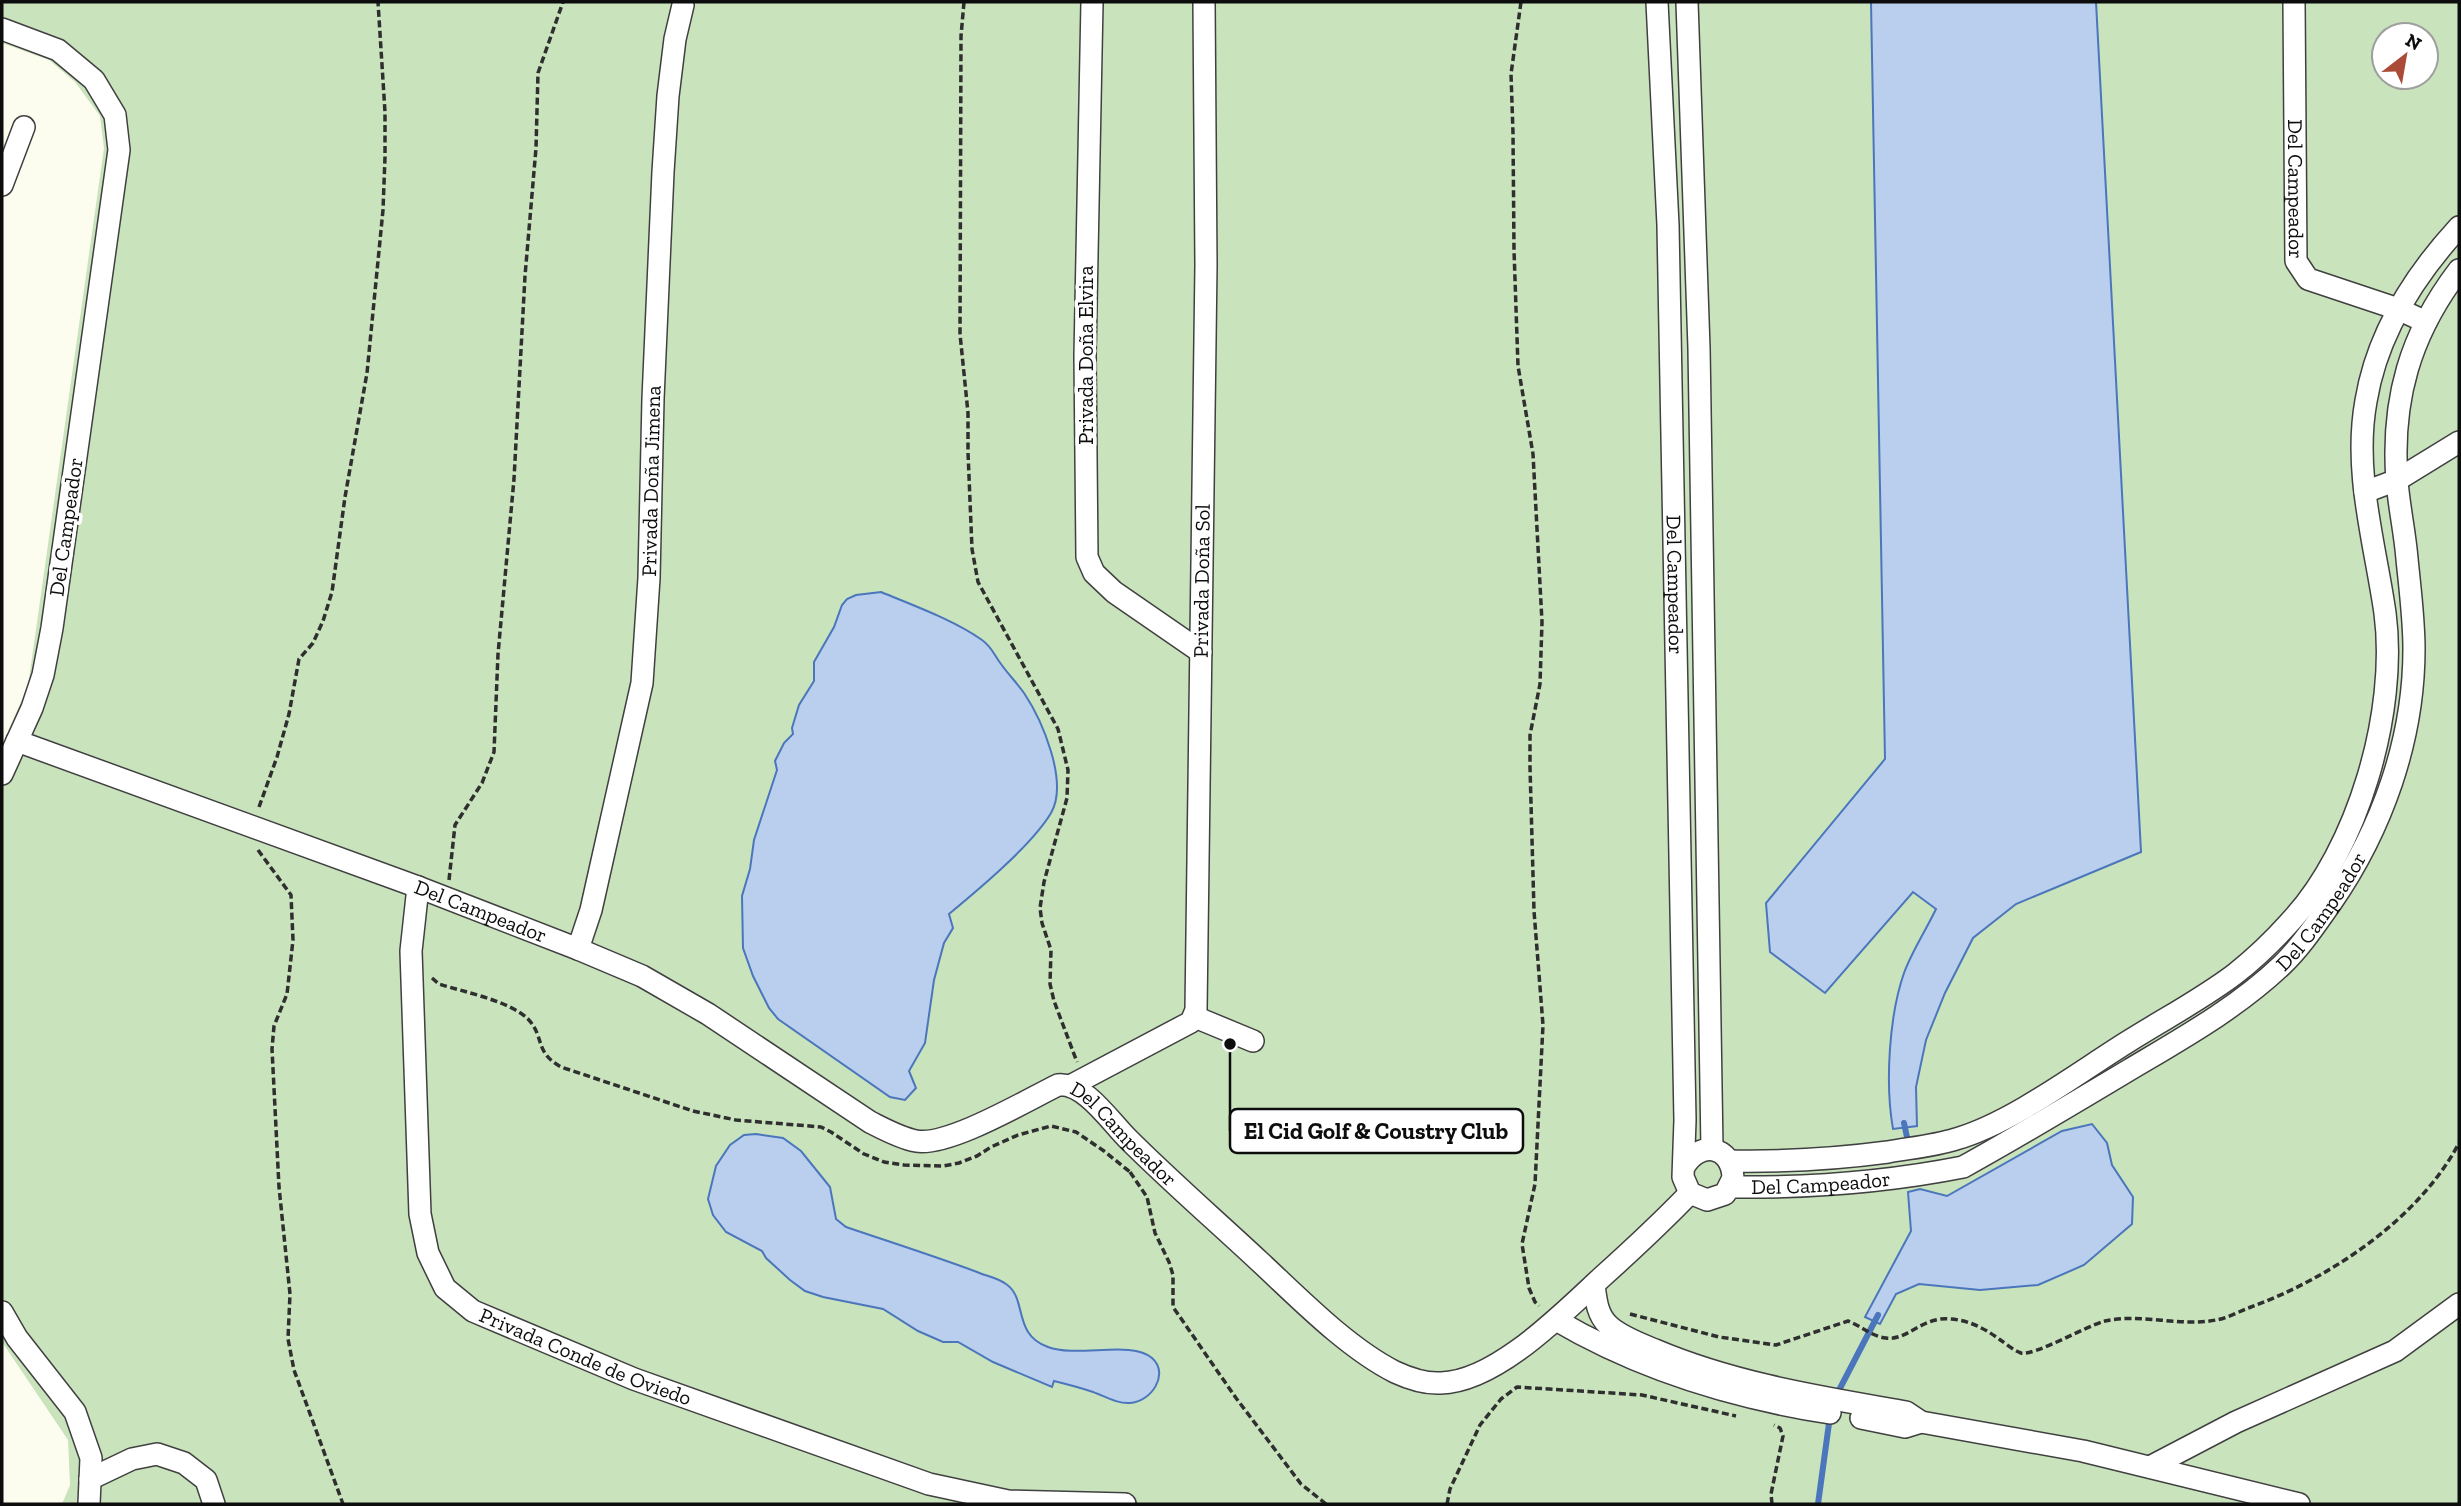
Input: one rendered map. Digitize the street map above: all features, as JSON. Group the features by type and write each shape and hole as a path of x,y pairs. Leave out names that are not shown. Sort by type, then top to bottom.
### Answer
{"street":[{"name":"Privada Doña Elvira","path":"1092,2 1085,356 1087,557 1094,573 1114,592 1201,652"},
{"name":"Privada Doña Sol","path":"1195,1017 1206,265 1204,2"},
{"name":"Del Campeador","path":"1657,2 1668,225 1685,1107 1683,1177 1690,1193 1707,1200 1725,1194 1730,1187 1733,1169 1720,1155 1707,817 1695,225 1687,2"},
{"name":"Del Campeador","path":"2294,2 2296,261 2308,279 2398,309"},
{"name":"Privada Doña Jimena","path":"579,949 591,910 642,683 648,619 653,399 663,172 672,65 683,5"},
{"name":"Del Campeador","path":"2,29 58,50 94,80 115,115 119,150 52,628 43,675 17,741 418,887 642,976 708,1013 870,1122 918,1142 947,1137 1058,1085 1078,1082 1085,1094 1127,1139 1319,1316 1372,1358 1396,1372 1422,1381 1441,1383 1466,1378 1504,1359 1563,1314 1690,1193"},
{"path":"2,185 24,127"},
{"path":"1668,225 1695,225"},
{"name":"Del Campeador","path":"1720,1155 1767,1162 1854,1156 1923,1147 1958,1139 2009,1116 2234,975 2292,920 2323,878 2342,844 2369,770 2384,699 2386,618 2365,492 2361,451 2365,403 2374,366 2398,309 2459,227"},
{"name":"Del Campeador","path":"1730,1187 1779,1188 1861,1181 1963,1167 2203,1026 2282,965 2311,931 2361,855 2378,820 2406,732 2414,649 2397,480 2396,427 2400,393 2408,364 2426,322 2443,291 2459,270"},
{"path":"2398,309 2426,322"},
{"path":"2365,492 2397,480 2459,442"},
{"path":"1673,520 1702,521"},
{"path":"2,774 17,741"},
{"path":"1679,817 1707,817"},
{"path":"2342,844 2361,855"},
{"name":"Privada Conde de Oviedo","path":"418,887 411,951 420,1214 428,1253 445,1288 474,1311 634,1379 929,1484 1008,1501 1125,1504"},
{"path":"1078,1082 1191,1022 1195,1017 1253,1041"},
{"path":"1684,1167 1690,1157 1700,1150 1720,1155"},
{"path":"1594,1285 1601,1317 1610,1327 1644,1346 1694,1367 1823,1405"},
{"path":"2150,1467 2236,1422 2395,1351 2459,1304"},
{"path":"2,1312 17,1338 75,1412 91,1458 89,1504"},
{"path":"1563,1314 1594,1342 1689,1380 1748,1398 1857,1410 1905,1427 1921,1422 2083,1451 2299,1504"},
{"path":"90,1479 132,1459 157,1454 184,1462 206,1480 214,1504"}],"path":[{"path":"343,1504 294,1370 288,1339 290,1294 279,1188 272,1049 274,1026 287,994 293,940 291,895 260,853 250,827 277,757 289,714 299,659 313,643 332,592 345,497 367,373 383,211 385,157 378,2"},
{"path":"446,898 456,825 482,783 494,752 498,654 514,480 525,276 536,148 538,72 563,2"},
{"path":"964,2 961,36 960,334 968,413 972,549 978,582 1058,729 1068,770 1067,798 1044,882 1040,908 1051,950 1050,984 1078,1082"},
{"path":"1521,2 1511,74 1514,250 1518,366 1533,454 1542,622 1540,684 1530,735 1530,767 1534,911 1543,1025 1535,1184 1522,1244 1529,1289 1537,1305 1563,1314"},
{"path":"411,951 428,975 439,984 511,1007 527,1018 537,1032 541,1049 548,1060 561,1068 693,1111 736,1120 821,1127 874,1160 904,1166 943,1166 958,1163 1018,1135 1051,1126 1076,1132 1130,1172 1147,1196 1155,1233 1173,1275 1173,1307 1236,1398 1301,1484 1326,1504"},
{"path":"1127,1139 1130,1172"},
{"path":"1598,1308 1615,1309 1719,1337 1776,1345 1848,1321 1879,1337 1890,1339 1902,1336 1936,1318 1953,1319 1974,1324 2023,1353 2033,1352 2106,1321 2216,1320 2267,1301 2322,1275 2368,1244 2413,1205 2440,1173 2459,1143"},
{"path":"1447,1504 1450,1489 1480,1425 1501,1399 1517,1387 1642,1395 1742,1418"},
{"path":"1772,1424 1780,1427 1783,1436 1771,1494 1772,1504"}],"green space":[{"path":"2,2 2459,2 2459,1504 62,1504 70,1485 68,1440 2,1342 2,745 28,686 104,148 100,116 75,82 49,60 2,43"}],"water":[{"path":"1871,2 2096,2 2141,852 2016,904 1973,938 1945,993 1926,1040 1916,1087 1917,1126 1893,1129 1889,1071 1895,1009 1907,965 1936,909 1913,892 1825,993 1770,952 1766,903 1885,759"},
{"path":"881,592 946,619 988,645 1024,693 1038,719 1051,751 1057,785 1056,800 1042,826 1004,866 949,914 953,928 944,943 934,980 925,1043 909,1071 916,1088 905,1100 890,1097 778,1019 769,1008 753,976 743,948 742,896 750,869 754,840 777,770 775,761 784,743 793,734 792,728 799,705 814,681 814,662 834,627 842,605 856,595"},
{"path":"2092,1124 2107,1143 2112,1165 2133,1197 2132,1224 2084,1265 2038,1285 1980,1290 1919,1284 1896,1294 1880,1324 1865,1317 1911,1231 1908,1192 1920,1189 1947,1196 2062,1131"},
{"path":"744,1135 783,1138 801,1151 830,1187 836,1219 846,1227 1003,1282 1013,1290 1017,1298 1029,1334 1048,1347 1074,1351 1131,1350 1143,1353 1157,1364 1159,1372 1156,1386 1145,1398 1130,1403 1115,1401 1054,1381 1052,1387 993,1362 958,1342 943,1342 918,1331 883,1309 805,1291 766,1258 762,1251 726,1232 713,1215 708,1199 716,1166 730,1145"}],"waterway":[{"path":"1904,1123 1908,1142"},
{"path":"1836,1396 1878,1315"},
{"path":"1818,1504 1830,1416"}],"place":[{"name":"El Cid Golf & Coustry Club","path":"1230,1044"}]}
